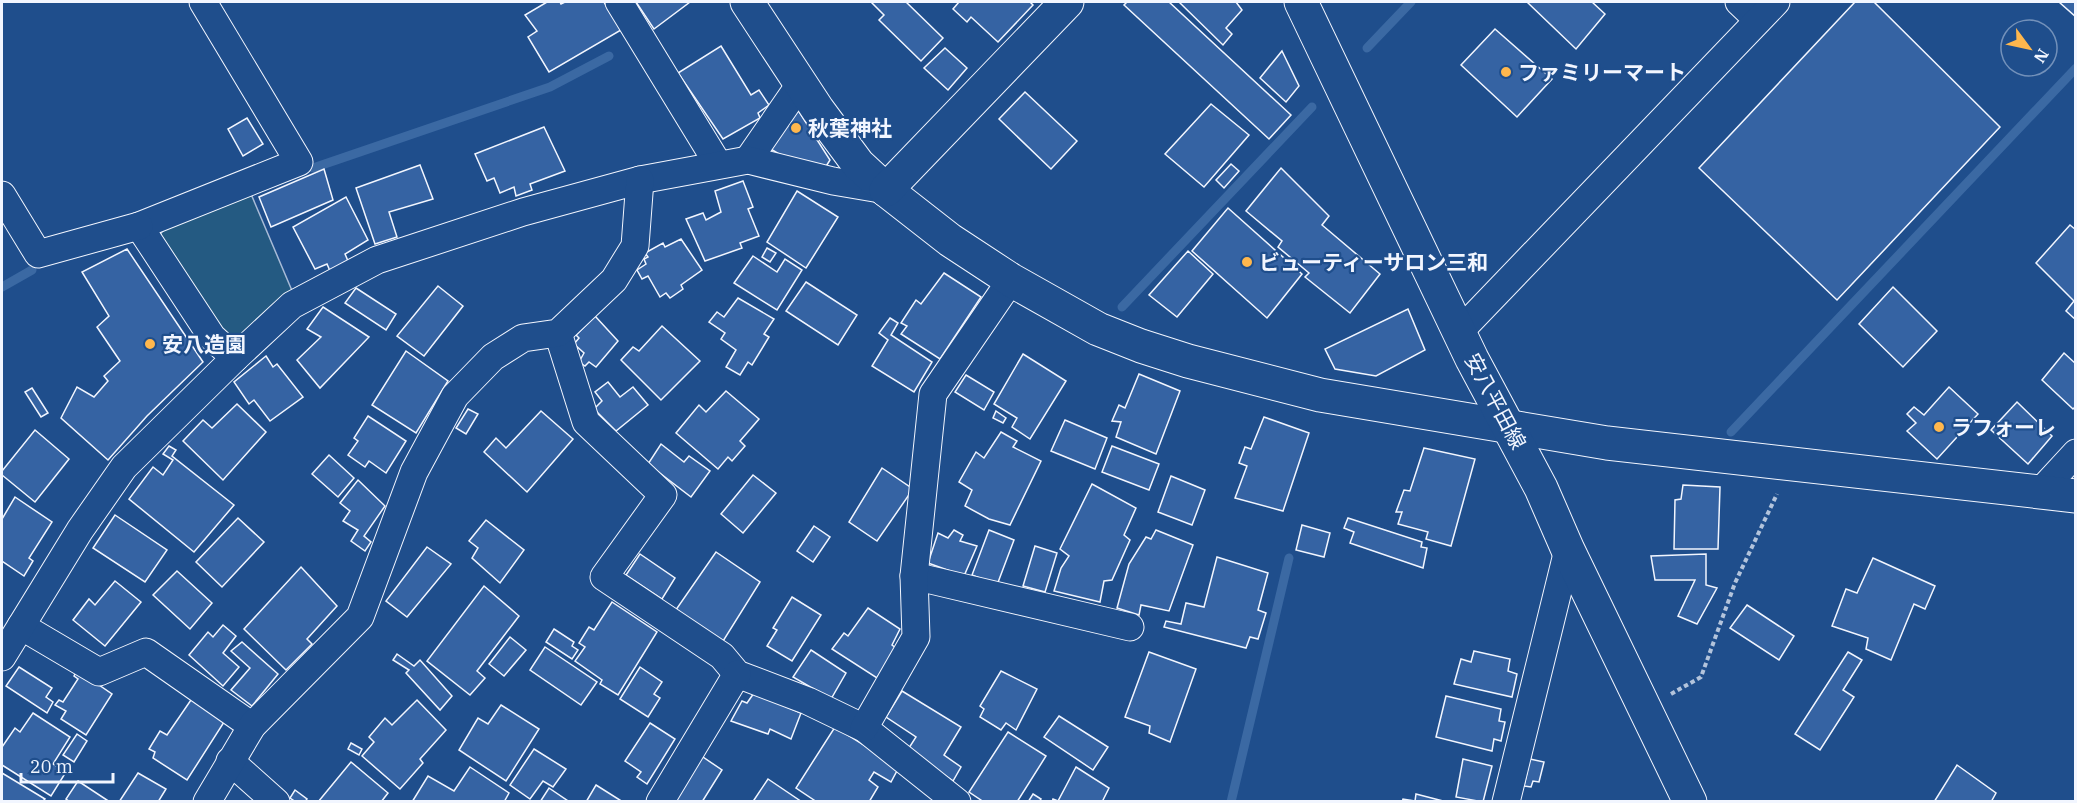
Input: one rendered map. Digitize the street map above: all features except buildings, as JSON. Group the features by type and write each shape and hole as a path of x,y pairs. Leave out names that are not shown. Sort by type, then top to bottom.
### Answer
{"street":[{"path":"2,195 38,254 139,226 299,162 203,2"},
{"path":"619,2 718,164"},
{"path":"747,2 818,110 858,164 886,190 950,240 1011,280 1098,329 1188,361 1320,395 1607,443 2076,495"},
{"path":"886,190 1067,2"},
{"name":"安八平田線","path":"1301,2 1472,359 1541,488 1568,550 1690,801"},
{"path":"1460,331 1767,11 1739,2"},
{"path":"748,160 801,83"},
{"path":"2,657 80,530 124,467 292,305 377,260 523,212 640,180 718,164 748,160 833,181 886,190"},
{"path":"207,801 252,726 360,617 414,472 455,396 493,357 523,339 558,333 614,280 635,246 640,180"},
{"path":"139,226 212,337 235,358"},
{"path":"864,728 916,637 914,576 933,394 1011,280"},
{"path":"558,333 586,422 663,495 604,577 722,656 737,674 808,701 864,728 957,801"},
{"path":"2040,492 2076,453"},
{"path":"1506,801 1568,550"},
{"path":"914,576 1130,627"},
{"path":"21,626 99,672 146,652 252,726"},
{"path":"660,801 737,674"},
{"path":"230,761 276,801"}],"path":[{"path":"1644,705 1701,677 1735,584 1791,464"}],"shaded area":[{"path":"251,194 293,293 242,338 223,332 158,237 166,227"}],"waterway":[{"path":"1367,48 1411,2"},
{"path":"313,168 550,87 609,56"},
{"path":"1731,432 2076,68"},
{"path":"1122,307 1312,107"},
{"path":"2,287 32,270"},
{"path":"1231,802 1289,558"}],"place":[{"name":"ファミリーマート","path":"1506,72"},
{"name":"秋葉神社","path":"796,128"},
{"name":"ビューティーサロン三和","path":"1247,262"},
{"name":"安八造園","path":"150,344"},
{"name":"ラフォーレ","path":"1939,427"}]}
